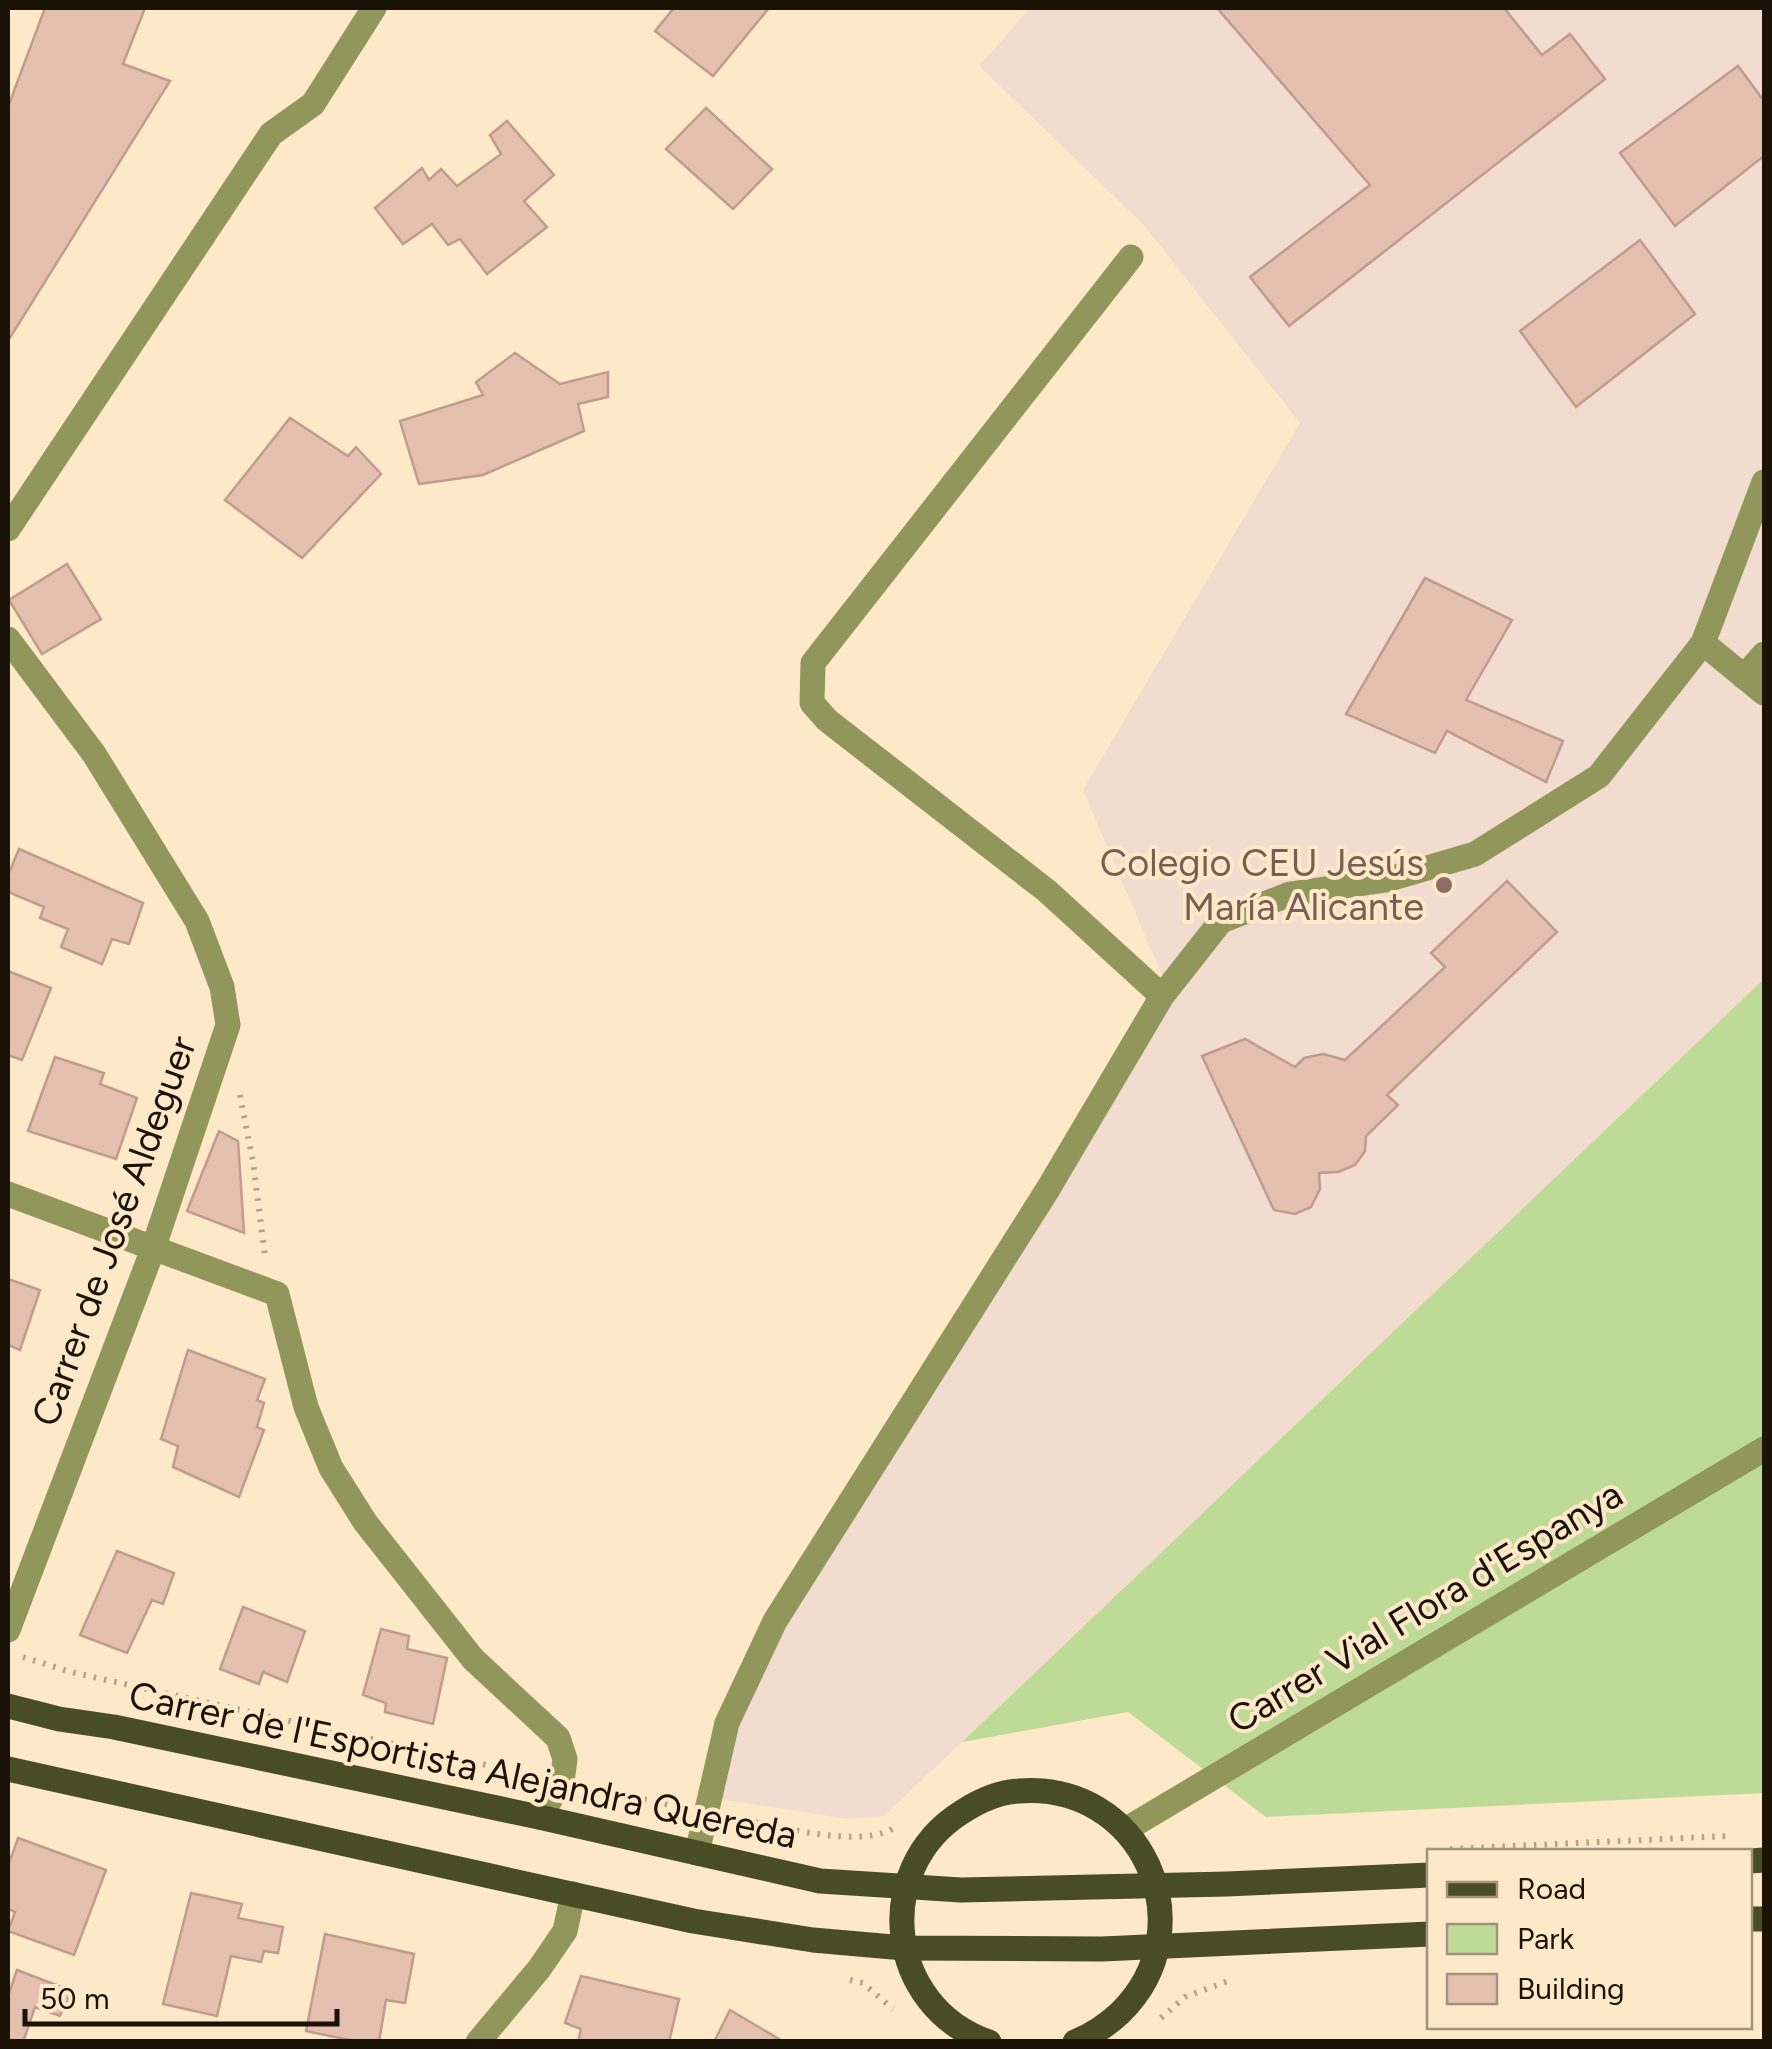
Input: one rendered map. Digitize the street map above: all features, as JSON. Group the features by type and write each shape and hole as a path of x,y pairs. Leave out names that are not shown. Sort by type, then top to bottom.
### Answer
{"main road":[{"name":"Carrer de l'Esportista Alejandra Quereda","path":"8,1706 539,1817 820,1882 962,1890 1427,1875"},
{"path":"8,1769 693,1921 812,1940 904,1948 1102,1949 1427,1934"},
{"path":"989,2042 951,2022 930,2001 914,1976 904,1948 901,1918 905,1887 921,1851 946,1822 979,1801 1017,1790 1057,1792 1094,1806 1125,1830 1144,1856 1157,1886 1161,1916 1152,1969 1140,1990 1107,2025 1075,2042"}],"street":[{"path":"8,529 271,134 313,104 374,8"},
{"path":"1132,256 813,663 812,703 827,720 1048,892 1162,996"},
{"path":"697,1853 728,1723 775,1621 1048,1190 1162,996 1221,921 1290,894 1386,880 1475,854 1599,776 1702,643 1764,482"},
{"name":"Carrer de José Aldeguer","path":"8,638 94,754 197,921 222,987 228,1025 153,1249 8,1630"},
{"path":"1702,643 1754,685 1764,654"},
{"path":"8,1194 277,1294 306,1407 331,1468 364,1522 474,1659 558,1738 565,1759 562,1782 539,1817"},
{"name":"Carrer Vial Flora d'Espanya","path":"1125,1830 1764,1449"},
{"path":"478,2042 565,1931 573,1894"}],"path":[{"path":"238,1084 267,1267 277,1294"},
{"path":"8,1652 71,1672 708,1814 854,1838 888,1833 901,1822"},
{"path":"1593,1849 1747,1848"},
{"path":"1159,2019 1185,1997 1232,1980 1252,1978"}],"shaded area":[{"name":"Colegio CEU Jesús María Alicante","path":"1030,8 1764,8 1764,979 884,1816 847,1819 702,1796 713,1737 744,1658 1167,987 1083,790 1300,423 1143,224 979,66"}],"green space":[{"path":"1764,979 1764,1793 1266,1817 1128,1712 962,1742"}],"building":[{"path":"45,8 145,8 123,64 170,81 8,341 8,107"},
{"path":"674,8 769,8 713,76 655,31"},
{"path":"1217,8 1504,8 1542,55 1570,34 1605,79 1289,326 1250,277 1370,185"},
{"path":"1738,66 1764,101 1764,156 1675,226 1620,153"},
{"path":"706,108 772,169 733,209 666,149"},
{"path":"507,121 554,175 524,201 547,227 487,274 460,239 448,245 432,224 403,244 375,208 422,168 429,180 441,169 457,186 501,154 490,135"},
{"path":"1640,240 1695,314 1576,407 1520,331"},
{"path":"515,353 560,384 608,372 608,397 578,404 584,431 483,475 419,484 400,421 483,395 476,382"},
{"path":"290,418 348,456 356,447 381,474 302,558 225,500"},
{"path":"67,564 101,619 42,654 9,600"},
{"path":"1425,578 1512,620 1466,700 1563,741 1546,782 1447,731 1435,753 1346,714"},
{"path":"19,849 143,903 129,944 112,939 102,964 61,947 68,929 40,918 44,907 8,892 8,875"},
{"path":"1507,881 1557,932 1387,1095 1398,1105 1366,1136 1365,1151 1355,1165 1338,1172 1319,1173 1320,1189 1311,1207 1295,1214 1274,1210 1202,1056 1245,1039 1295,1067 1304,1058 1323,1054 1345,1060 1445,967 1431,953"},
{"path":"8,971 51,988 22,1060 8,1055"},
{"path":"55,1057 104,1073 100,1084 137,1098 116,1159 28,1131"},
{"path":"219,1131 238,1141 244,1233 187,1211"},
{"path":"8,1279 40,1290 20,1350 8,1345"},
{"path":"188,1350 265,1379 257,1400 264,1403 257,1427 264,1430 239,1497 173,1467 178,1446 161,1439"},
{"path":"117,1551 174,1573 163,1604 152,1600 127,1653 80,1635"},
{"path":"243,1607 305,1631 287,1682 263,1672 259,1684 220,1669"},
{"path":"381,1629 409,1636 407,1649 447,1658 433,1724 385,1712 386,1703 363,1695"},
{"path":"18,1838 106,1870 74,1955 8,1931 15,1912 8,1909 8,1866"},
{"path":"191,1893 242,1904 238,1918 283,1927 278,1953 264,1951 261,1962 231,1956 217,2016 163,2004"},
{"path":"325,1934 414,1954 405,2003 386,2000 379,2042 306,2031"},
{"path":"17,1970 72,1991 60,2016 35,2007 23,2042 8,2039 8,1996"},
{"path":"581,1976 679,1999 669,2042 578,2042 581,2029 565,2023"},
{"path":"730,2010 784,2042 714,2042"}],"place":[{"name":"Colegio CEU Jesús María Alicante","path":"1444,885"}]}
